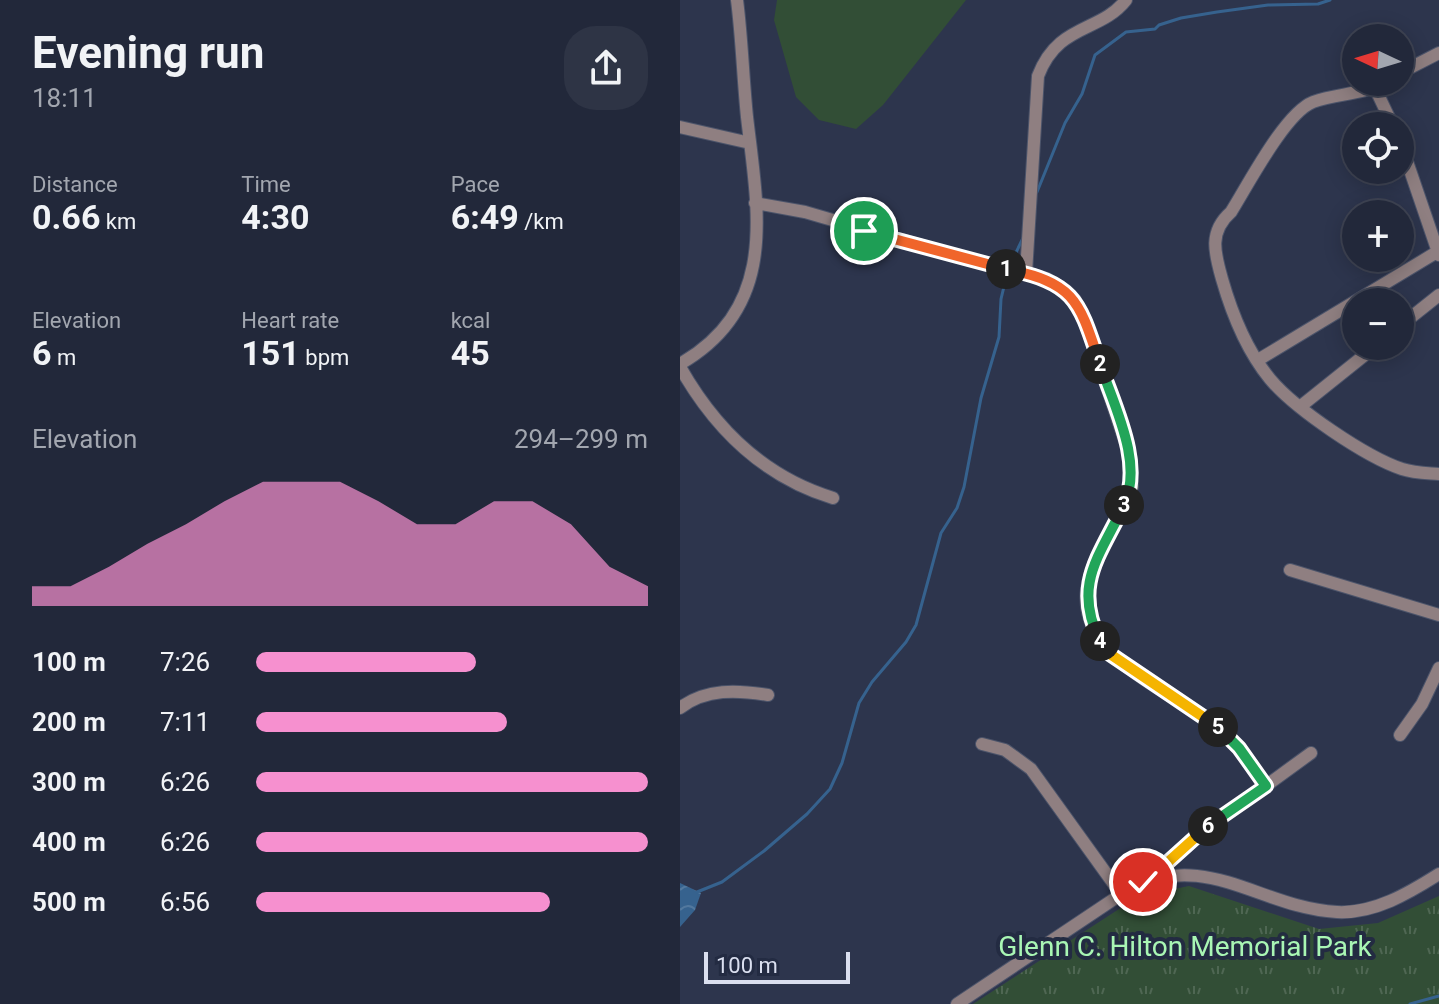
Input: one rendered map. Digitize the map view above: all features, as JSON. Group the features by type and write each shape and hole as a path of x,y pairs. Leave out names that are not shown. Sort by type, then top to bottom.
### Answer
{"street":[{"path":"737,0 755,203 756,258 735,315 705,347 680,365 712,416 749,454 795,484 833,498"},
{"path":"1026,273 1038,76 1047,56 1069,35 1110,14 1126,0"},
{"path":"1414,66 1439,53"},
{"path":"1342,94 1300,109 1291,118 1216,233 1215,255 1232,312 1258,360 1279,388 1337,435 1401,469 1439,474"},
{"path":"680,127 750,143"},
{"path":"1258,360 1438,253 1414,182"},
{"path":"755,203 805,212 1026,273 1056,284 1075,300 1131,459 1132,487 1089,579 1087,598 1093,625 1110,654 1222,730 1266,786"},
{"path":"1414,315 1439,295"},
{"path":"1301,406 1358,360"},
{"path":"1290,570 1439,615"},
{"path":"1400,735 1422,704 1439,668"},
{"path":"680,708 706,694 745,691 768,695"},
{"path":"982,744 1005,750 1031,769 1121,894"},
{"path":"1157,878 1168,862 1190,841 1311,753"},
{"path":"957,1004 1121,894 1157,878 1177,874 1204,875 1299,905 1338,912 1374,907 1415,889 1439,874"}],"green space":[{"path":"777,0 966,0 883,105 856,129 819,120 796,97 774,20"},
{"name":"Glenn C. Hilton Memorial Park","path":"1189,886 1319,929 1378,923 1439,896 1439,1004 973,1004 1139,896"}],"water":[{"path":"680,883 701,893 695,910 680,927"}],"waterway":[{"path":"1037,192 1065,123 1082,94 1095,55 1126,32 1155,29 1181,18 1217,12 1268,5 1318,4 1330,0"},
{"path":"1009,267 1023,238"},
{"path":"697,892 722,882 764,851 807,814 830,789 842,763 859,703 916,625 941,533 957,508 964,487 981,398 999,337 1001,299 1007,274"},
{"path":"1410,1004 1439,996"}],"route":[{"path":"864,231 1047,279 1065,290 1081,311 1127,445 1132,469 1132,487 1089,579 1087,598 1093,625 1110,654 1222,730 1266,786 1190,841 1168,862 1157,878 1143,882"}]}
